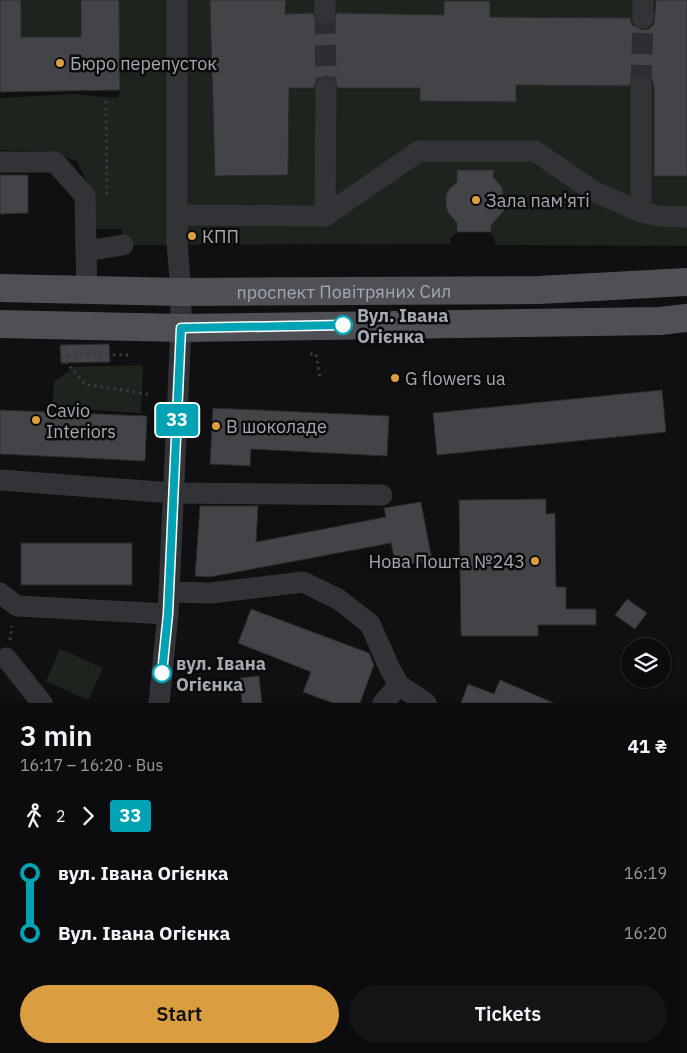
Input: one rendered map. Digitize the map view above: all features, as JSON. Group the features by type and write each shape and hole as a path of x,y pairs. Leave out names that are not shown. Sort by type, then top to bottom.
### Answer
{"main road":[{"name":"проспект Повітряних Сил","path":"0,288 181,292 540,290 687,282"},
{"name":"проспект Повітряних Сил","path":"0,324 181,328 660,321 687,318"}],"street":[{"path":"159,703 168,614 181,328 177,215 177,0"},
{"path":"641,86 641,212"},
{"path":"325,216 326,88"},
{"path":"177,215 325,216 419,151 535,151 593,191 641,212 659,216 687,217"},
{"path":"0,162 55,162 85,196 87,291"},
{"path":"86,251 123,245"},
{"path":"0,480 173,493 382,495"},
{"path":"169,592 211,593 303,582 338,599 370,624 390,669 400,685 426,703"},
{"path":"0,593 17,606 168,614"},
{"path":"6,658 42,703"},
{"path":"383,703 400,685"}],"path":[{"path":"132,355 80,354 61,357 85,384 152,395"},
{"path":"310,354 316,354 320,378"},
{"path":"6,658 17,606"}],"shaded area":[{"path":"0,0 687,0 687,246 496,245 494,237 487,227 463,226 451,238 450,244 123,245 122,229 93,229 94,198 77,161 47,151 0,150 0,98 72,94 117,98 120,90 0,92"},
{"path":"143,365 141,413 52,407 54,382 74,367"},
{"path":"60,649 103,668 88,700 46,681"}],"building":[{"name":"Бюро перепусток","path":"0,0 21,0 21,37 81,37 81,0 119,0 120,90 0,92"},
{"path":"210,0 286,0 285,14 313,13 318,24 325,25 332,24 337,13 444,15 444,1 490,1 490,17 630,18 632,25 643,30 649,29 654,24 656,0 687,0 687,176 654,176 654,86 652,79 641,74 634,75 629,86 516,85 516,102 420,101 420,88 338,88 333,78 326,76 316,81 314,88 289,88 288,175 215,176"},
{"name":"Зала пам'яті","path":"457,170 494,170 493,177 502,187 505,205 504,211 491,225 491,232 457,232 457,223 448,213 446,195 449,189 457,182"},
{"path":"0,175 28,175 28,213 0,214"},
{"path":"109,344 110,362 61,363 60,345"},
{"path":"662,390 666,432 437,455 433,413"},
{"path":"213,408 389,416 387,456 251,449 250,466 210,464"},
{"path":"0,410 147,416 145,461 0,454"},
{"path":"546,499 546,514 555,513 556,587 566,587 566,609 596,609 596,625 538,625 538,636 461,636 459,500"},
{"path":"421,502 432,560 396,566 391,543 210,577 195,576 200,506 258,506 256,542 386,517 384,508"},
{"path":"21,543 132,543 132,585 21,585"},
{"path":"627,599 647,613 635,629 615,615"},
{"path":"251,609 369,653 374,665 360,703 333,703 303,692 311,672 238,643"},
{"path":"259,676 262,703 242,703 240,678"},
{"path":"500,680 554,703 461,703 468,684 494,694"}],"tunnel":[{"path":"325,13 326,88"},
{"path":"641,86 643,18"}],"bus line":[{"name":"33","path":"162,673 168,614 181,328 343,325"}],"place":[{"name":"Бюро перепусток","path":"60,63"},
{"name":"Зала пам'яті","path":"476,200"},
{"name":"КПП","path":"192,236"},
{"name":"Вул. Івана Огієнка","path":"343,325"},
{"name":"G flowers ua","path":"395,378"},
{"name":"Cavio Interiors","path":"36,420"},
{"name":"В шоколаде","path":"216,426"},
{"name":"Нова Пошта №243","path":"535,561"},
{"name":"вул. Івана Огієнка","path":"162,673"}]}
